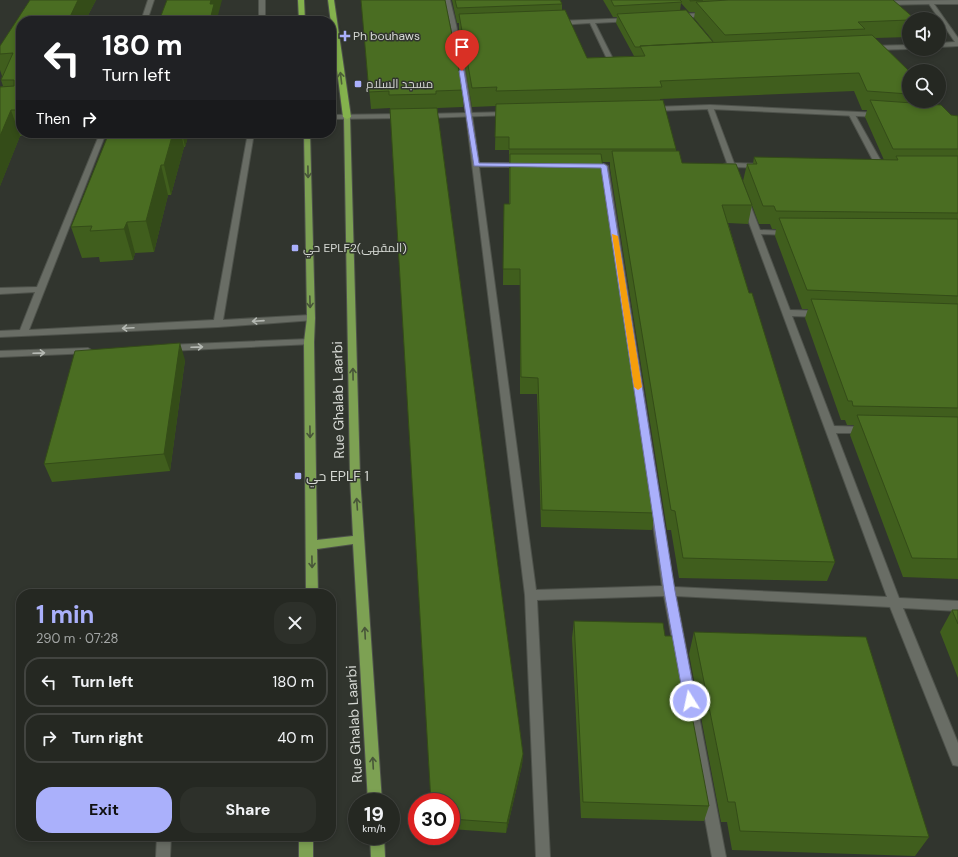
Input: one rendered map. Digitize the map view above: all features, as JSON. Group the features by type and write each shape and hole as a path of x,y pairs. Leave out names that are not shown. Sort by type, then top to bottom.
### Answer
{"highway":[{"path":"301,0 302,16"},
{"path":"332,0 334,16"},
{"path":"336,31 347,117"}],"main road":[{"name":"Rue Ghalab Laarbi","path":"347,117 355,477 374,793"},
{"name":"Rue Ghalab Laarbi","path":"307,138 311,318 309,342 312,589"},
{"path":"312,545 360,539"},
{"path":"306,841 306,857"},
{"path":"377,845 378,857"}],"street":[{"path":"146,16 151,0"},
{"path":"262,0 262,16"},
{"path":"447,0 458,27 531,595 544,857"},
{"path":"878,3 901,1 958,2"},
{"path":"930,2 958,43 946,44"},
{"path":"683,10 691,20"},
{"path":"671,16 711,14"},
{"path":"553,23 592,22 639,18"},
{"path":"592,22 611,61 626,60"},
{"path":"862,49 902,47"},
{"path":"648,109 710,107 889,115"},
{"path":"710,107 788,313 895,604 958,760"},
{"path":"851,113 882,170"},
{"path":"416,116 516,114"},
{"path":"336,117 408,116"},
{"path":"23,333 39,289 101,138"},
{"path":"218,324 250,138"},
{"path":"476,165 532,165"},
{"path":"716,165 770,166"},
{"path":"604,166 670,591 719,857"},
{"path":"757,232 796,233"},
{"path":"0,291 39,289"},
{"path":"788,313 826,314"},
{"path":"0,334 218,324 311,318"},
{"path":"160,348 309,342"},
{"path":"0,354 97,351"},
{"path":"830,429 878,430"},
{"path":"531,595 670,591 895,604 958,606"},
{"path":"163,857 164,841"}],"building":[{"path":"30,0 78,0 70,16 20,16"},
{"path":"167,0 211,0 210,4 214,4 211,16 161,16"},
{"path":"361,0 445,0 463,90 436,91 436,94 389,95 389,91 369,92"},
{"path":"455,0 560,0 562,4 457,8"},
{"path":"611,0 680,0 682,2 614,6"},
{"path":"728,0 893,0 907,12 902,12 902,20 858,22 865,29 725,35 696,2"},
{"path":"565,10 587,58 645,56 640,46 872,35 902,64 902,94 867,91 859,73 660,81 662,87 496,91 497,87 472,88 459,14"},
{"path":"686,10 713,42 635,47 617,14"},
{"path":"16,21 16,110 11,110 0,136 0,87 14,86 14,80 1,80 13,53 0,54 0,46"},
{"path":"663,100 676,149 509,149 509,137 495,137 496,104"},
{"path":"870,100 902,102 902,108 944,108 951,115 958,116 958,149 893,149"},
{"path":"437,108 523,754 507,823 460,820 460,793 430,793 390,109"},
{"path":"107,138 172,138 164,165 161,165 146,221 127,222 124,229 90,231 92,226 71,227"},
{"path":"612,151 679,151 682,163 736,164 752,205 722,205 749,293 752,293 835,562 683,558 675,511 671,510"},
{"path":"510,154 601,154 655,513 542,510 538,378 521,377 520,269 503,269 504,204 510,204"},
{"path":"896,156 958,156 958,213 776,211 774,206 763,206 747,164 757,164 754,157 898,160"},
{"path":"779,218 958,219 958,296 807,290"},
{"path":"811,299 958,304 958,408 853,406 852,401 848,401"},
{"path":"180,343 164,454 44,464 75,351"},
{"path":"857,415 958,417 958,559 912,558"},
{"path":"952,610 958,610 958,624"},
{"path":"574,621 663,623 665,636 677,636 709,806 583,802"},
{"path":"694,632 866,637 929,837 740,831 735,802 728,802"}],"slow traffic":[{"path":"615,236 638,387"}],"place":[{"name":"Ph bouhaws","path":"345,36"},
{"name":"مسجد السلام","path":"358,84"},
{"name":"حي EPLF2(المقهى)","path":"295,248"},
{"name":"حي EPLF 1","path":"298,476"}],"route":[{"path":"462,71 476,165 604,166 670,591 690,701"}]}
